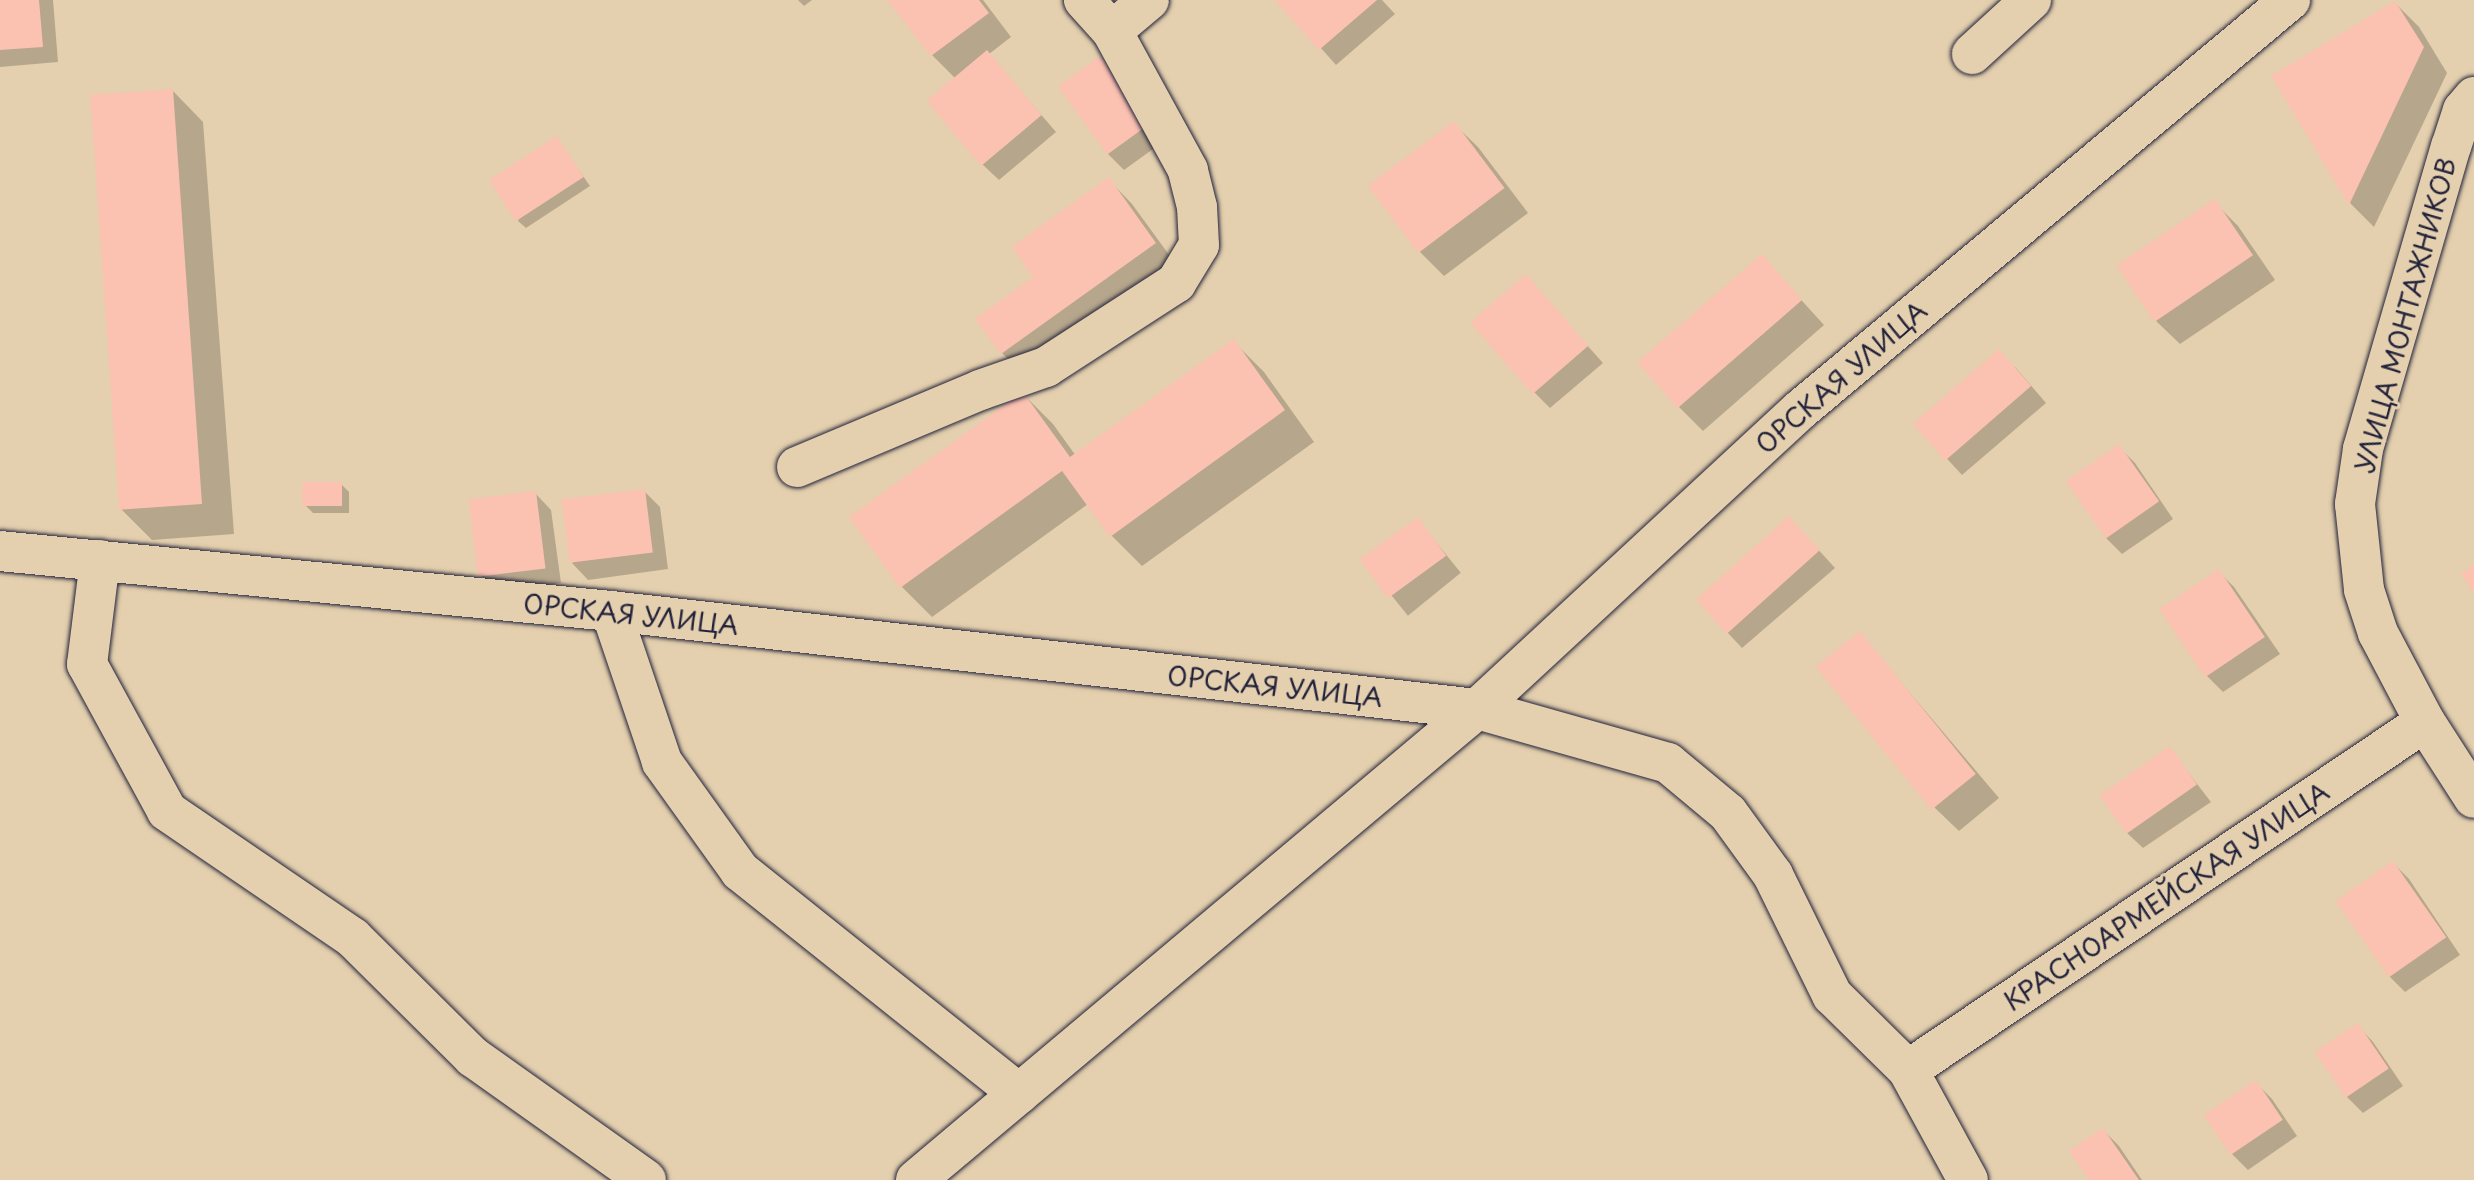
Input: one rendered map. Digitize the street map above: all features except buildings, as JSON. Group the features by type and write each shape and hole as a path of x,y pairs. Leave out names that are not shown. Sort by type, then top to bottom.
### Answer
{"street":[{"path":"797,467 980,390 1046,367 1176,283 1199,245 1197,207 1188,170 1112,31 1084,0"},
{"path":"1112,31 1149,0"},
{"path":"1972,54 2031,0"},
{"name":"ОРСКАЯ УЛИЦА","path":"0,551 611,611 1477,709 1800,410 2290,0"},
{"name":"УЛИЦА МОНТАЖНИКОВ","path":"2474,97 2463,110 2451,146 2363,449 2355,504 2369,604 2378,633 2425,722 2474,798"},
{"path":"100,560 87,664 167,811 353,938 473,1057 646,1180"},
{"path":"611,611 662,762 740,871 1019,1094"},
{"path":"916,1180 1477,709 1668,763 1728,813 1773,875 1832,995 1908,1070 1968,1180"},
{"name":"КРАСНОАРМЕЙСКАЯ УЛИЦА","path":"1908,1070 2425,722"}]}
